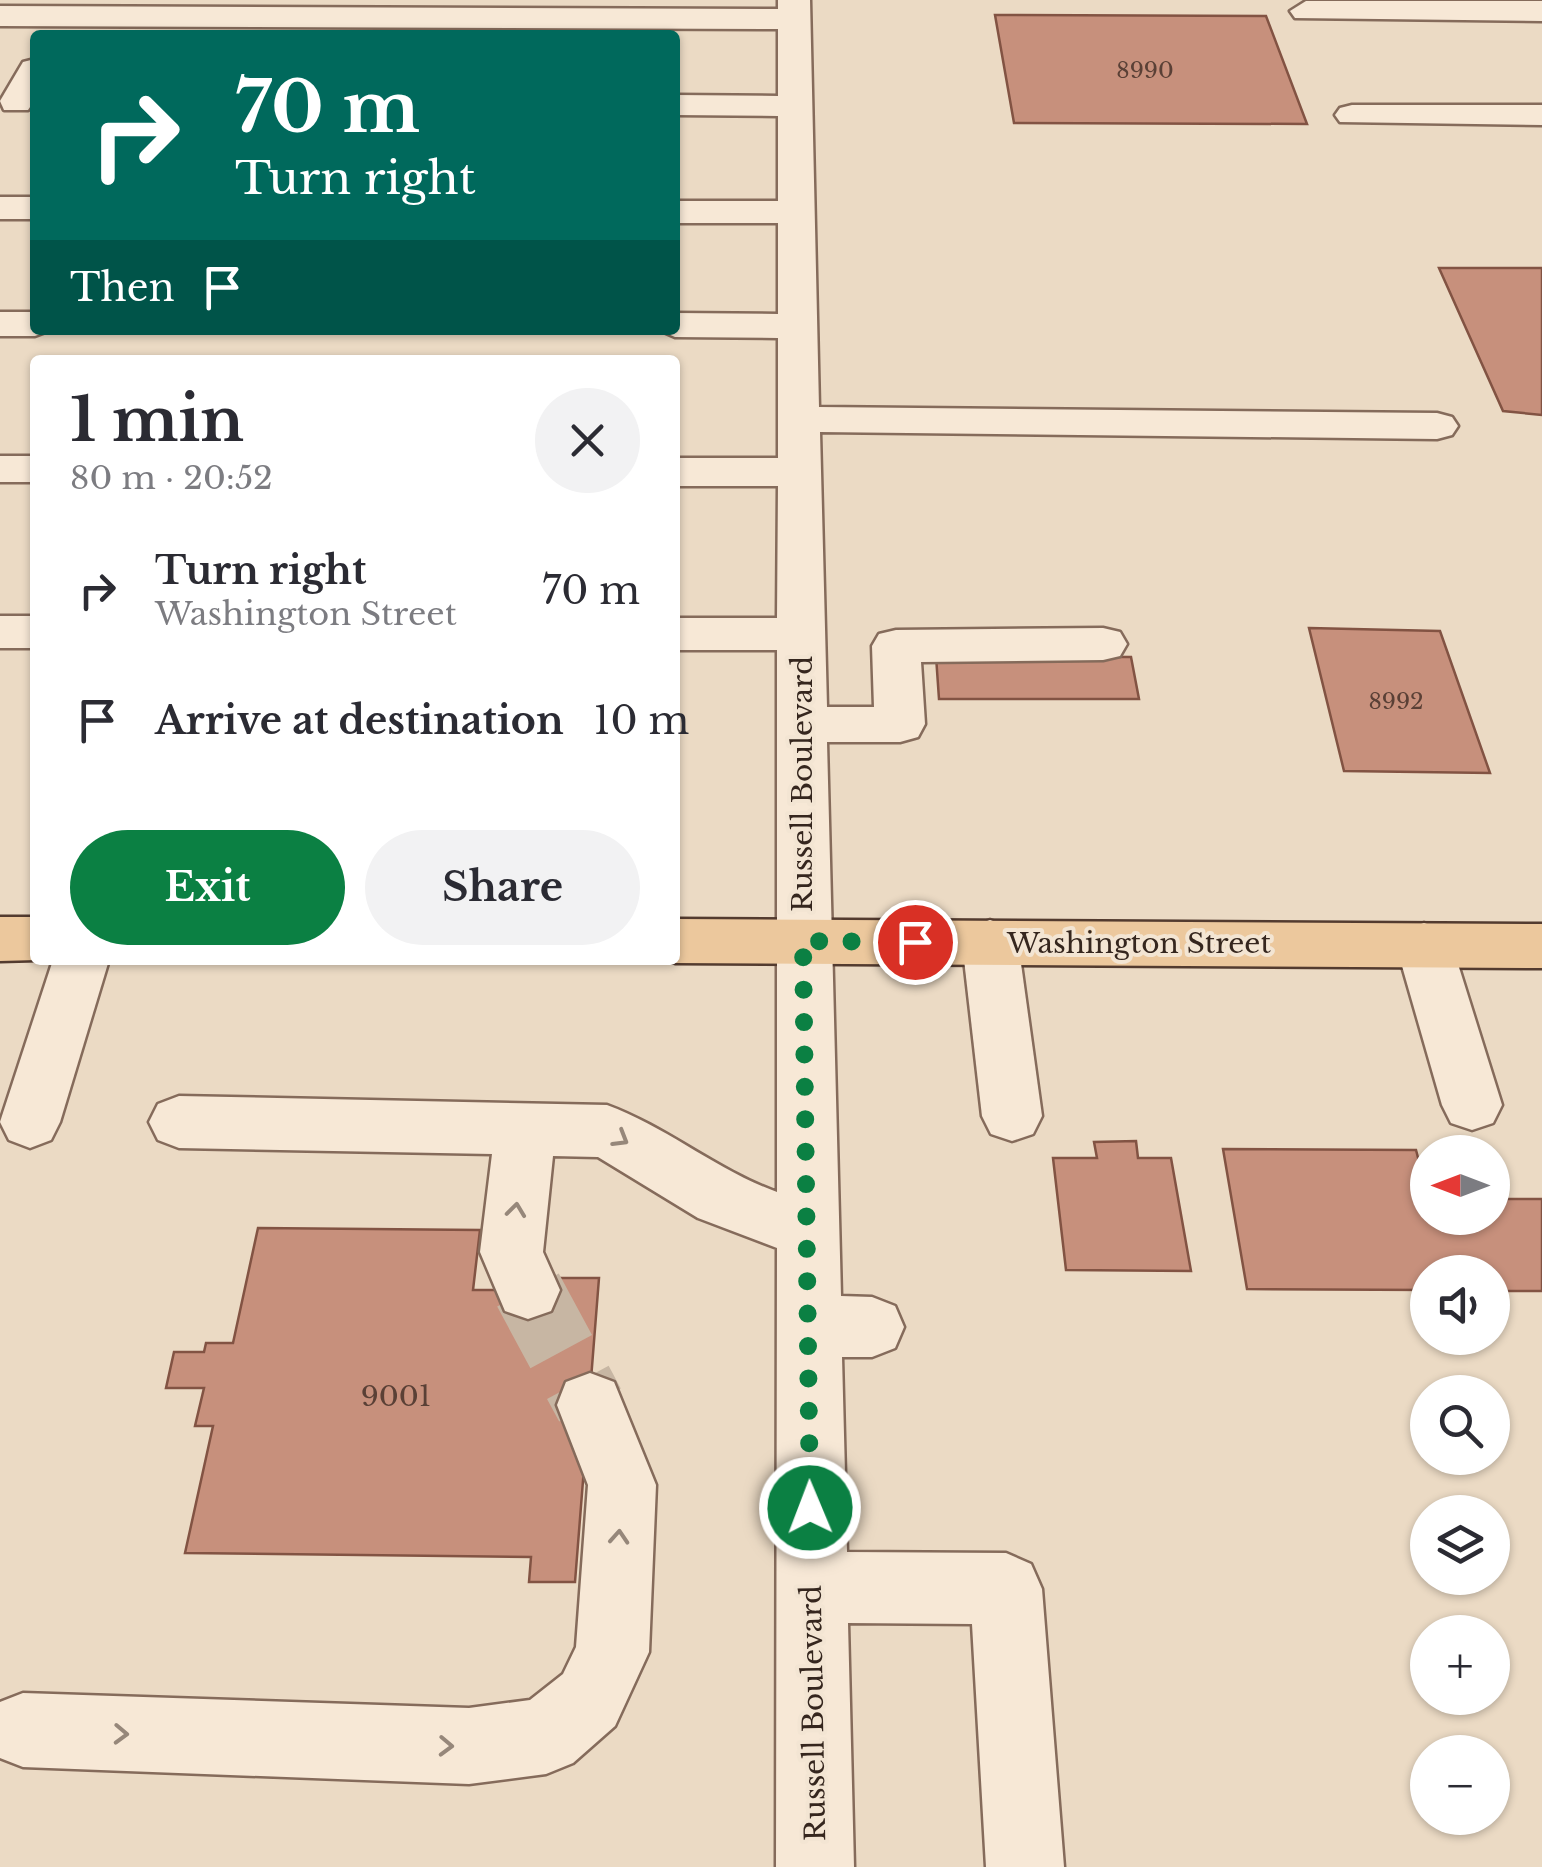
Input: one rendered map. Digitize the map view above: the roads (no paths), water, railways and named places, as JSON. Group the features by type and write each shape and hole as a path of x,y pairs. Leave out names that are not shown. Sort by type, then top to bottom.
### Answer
{"main road":[{"path":"0,939 30,940"},
{"name":"Washington Street","path":"680,941 1542,946"}],"street":[{"path":"0,16 794,10"},
{"name":"Russell Boulevard","path":"794,10 806,1230 840,1326 811,1587 815,1867"},
{"path":"1306,10 1542,11"},
{"path":"17,103 30,78"},
{"path":"680,105 795,106"},
{"path":"1352,115 1542,114"},
{"path":"0,208 30,208"},
{"path":"680,212 796,212"},
{"path":"0,324 30,324"},
{"path":"680,326 798,326"},
{"path":"799,419 1438,426"},
{"path":"0,469 30,469"},
{"path":"680,472 799,472"},
{"path":"0,632 30,632"},
{"path":"680,634 801,634"},
{"path":"801,725 900,724 896,646 1103,644"},
{"path":"990,942 1012,1116"},
{"path":"1424,945 1472,1106"},
{"path":"30,1122 79,965"},
{"path":"179,1122 607,1130 720,1199 806,1230"},
{"path":"526,1126 510,1252 528,1290"},
{"path":"23,1730 469,1746 546,1736 589,1700 612,1652 622,1485 590,1405"},
{"path":"811,1587 1006,1589 1026,1867"}],"tunnel":[{"path":"528,1290 590,1405"}]}
